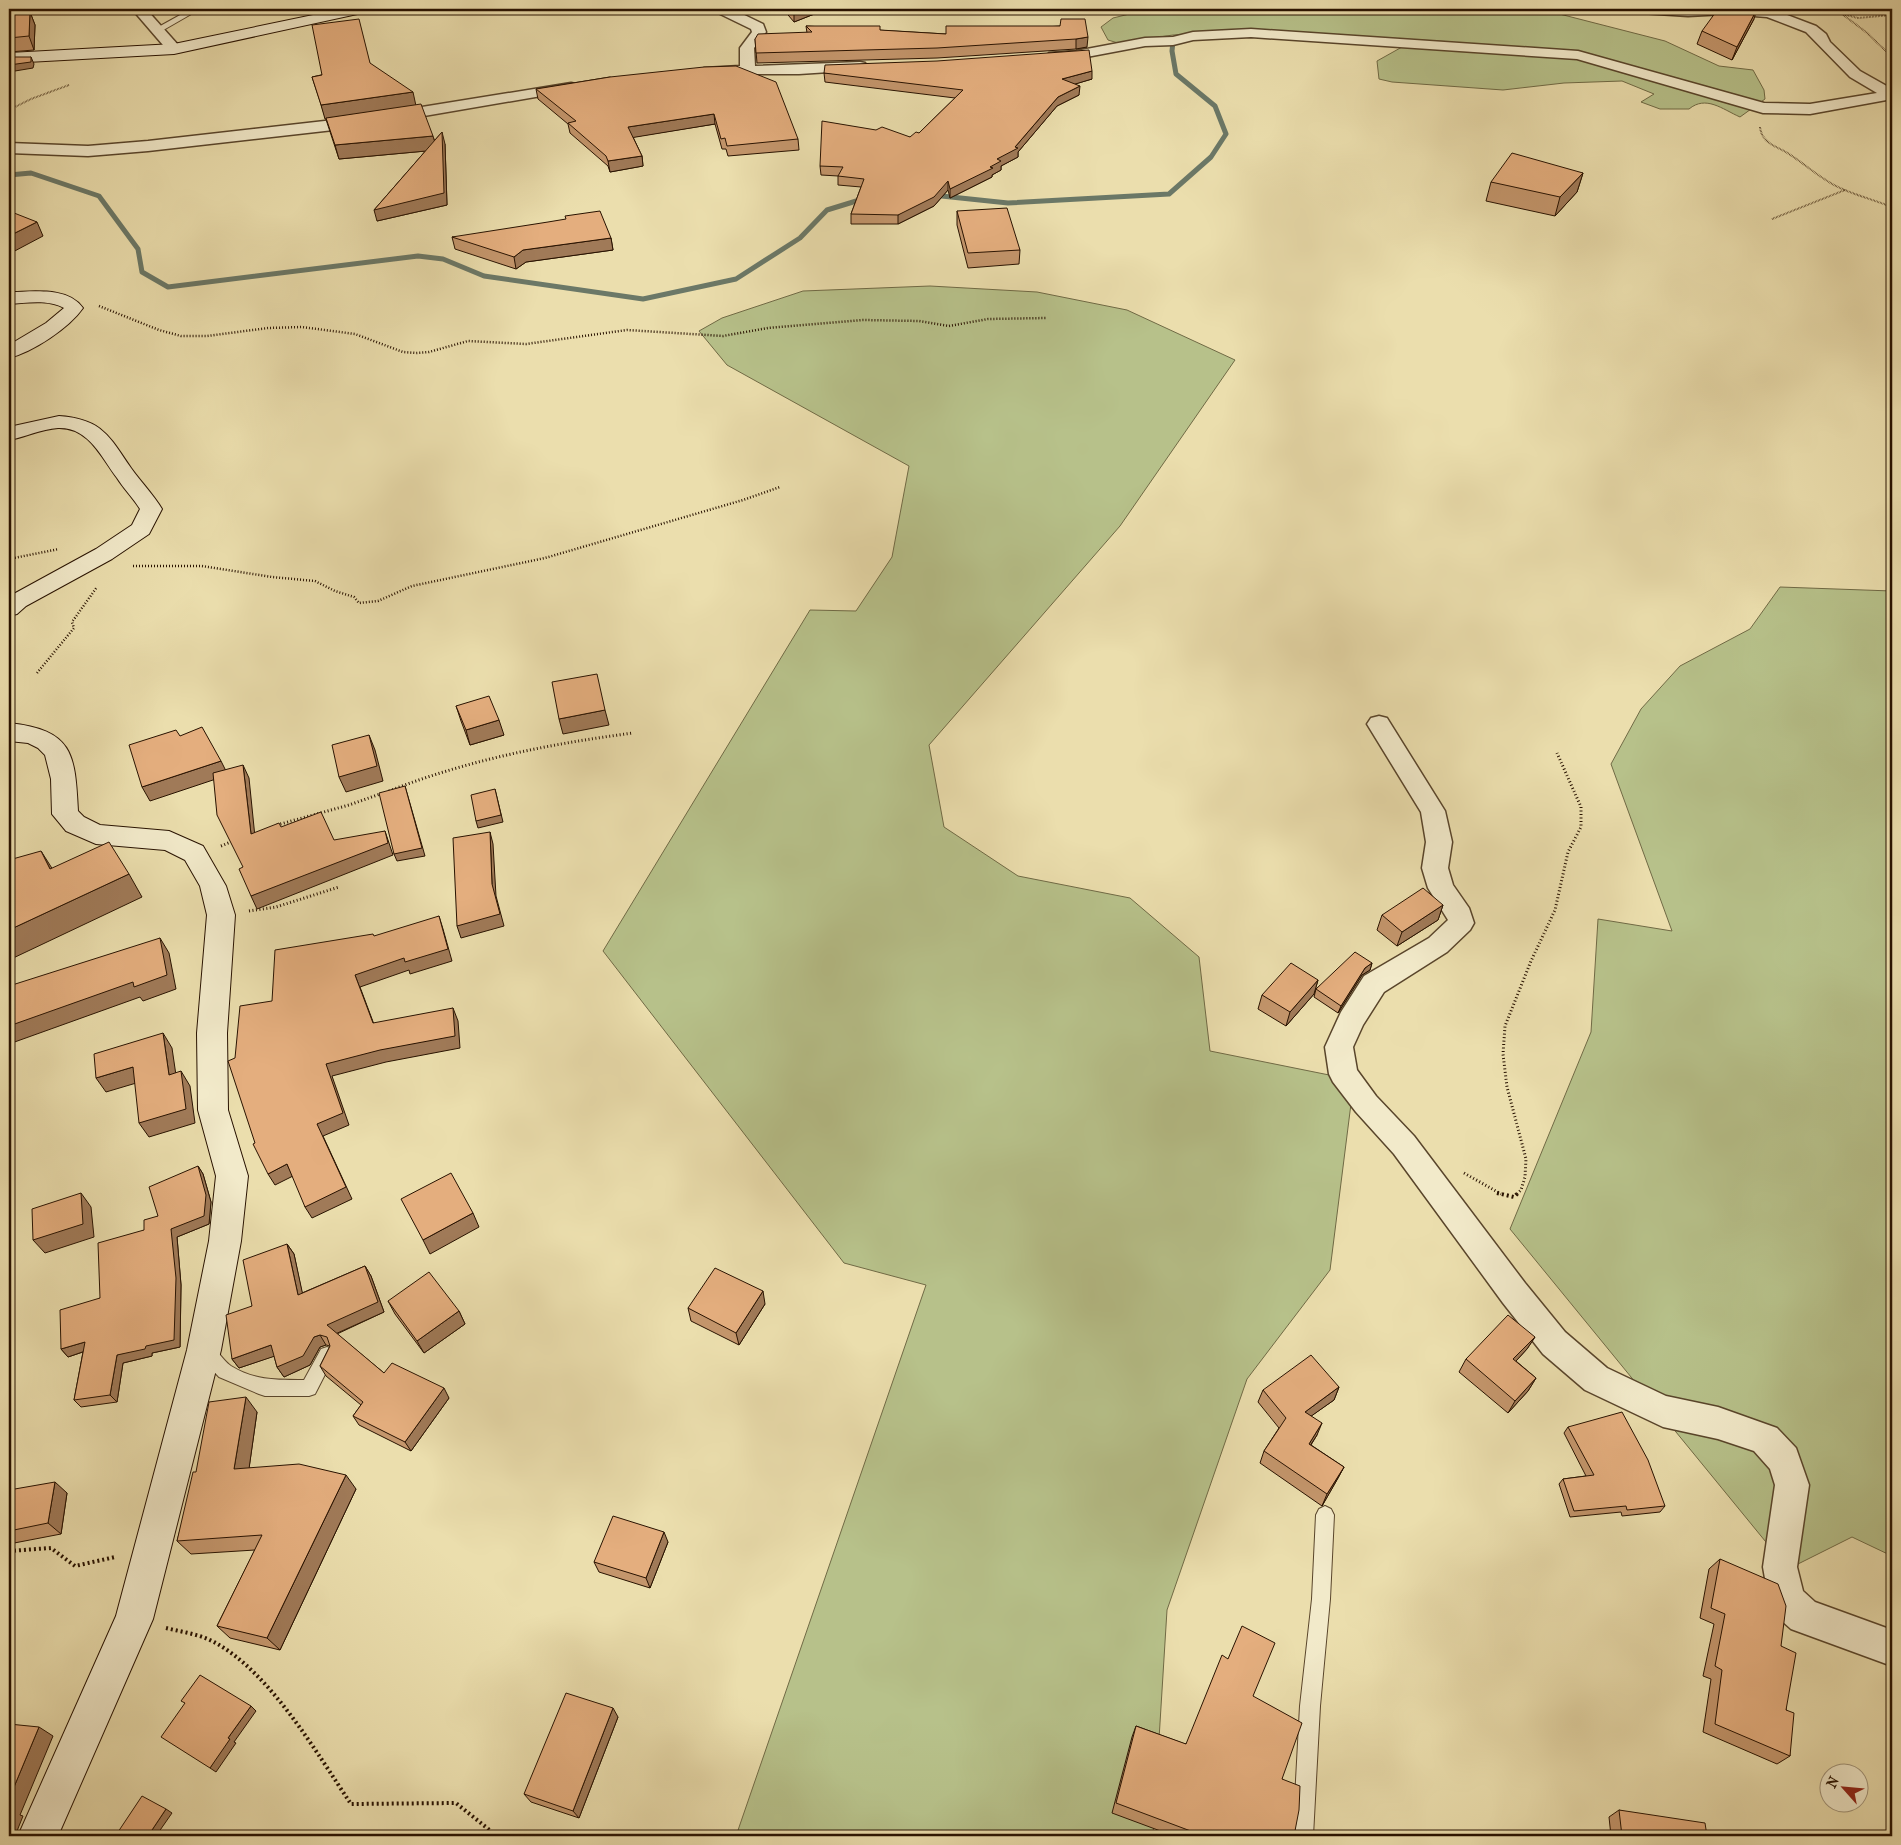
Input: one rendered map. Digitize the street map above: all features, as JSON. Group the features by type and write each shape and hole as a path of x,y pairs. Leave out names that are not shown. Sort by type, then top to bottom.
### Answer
{"street":[{"path":"139,9 174,49"},
{"path":"9,58 174,49 362,9"},
{"path":"721,9 758,27 759,32 748,48 748,70"},
{"path":"1641,9 1688,12 1727,10 1770,14 1794,22 1811,29 1821,37 1824,44 1855,74 1892,95"},
{"path":"1036,58 1076,55 1145,42 1174,41 1193,36 1251,33 1453,45 1578,55 1763,108 1810,109 1892,95"},
{"path":"695,72 799,70 871,66"},
{"path":"9,148 88,150 148,146 360,122 583,85"},
{"path":"9,298 53,298 66,300 72,303 74,308 45,331 9,352"},
{"path":"9,434 50,422 66,421 84,426 105,443 123,472 145,498 151,509 141,528 104,554 18,601 9,609"},
{"path":"1378,724 1433,811 1439,842 1435,868 1440,888 1460,915 1460,922 1438,945 1374,984 1351,1020 1339,1047 1343,1074 1366,1104 1404,1145 1514,1293 1554,1343 1596,1379 1663,1411 1718,1424 1765,1439 1784,1460 1792,1485 1780,1567 1787,1601 1804,1616 1892,1648"},
{"path":"9,732 35,735 51,743 61,757 65,814 75,824 96,834 169,841 194,853 213,886 221,915 212,1033 213,1110 232,1176 225,1241 204,1350 134,1619 38,1836"}],"lane":[{"path":"157,30 196,9"},
{"path":"204,1350 225,1371 265,1388 309,1388 327,1355"},
{"path":"1303,1836 1310,1706 1321,1599 1325,1515"}],"path":[{"path":"1892,15 1858,18 1842,14 1866,32 1889,54 1892,68"},
{"path":"9,110 69,85"},
{"path":"1763,108 1760,131 1767,143 1788,154 1813,172 1844,190 1892,207"},
{"path":"1772,219 1844,190"},
{"path":"74,308 91,304 159,330 182,336 207,336 268,328 302,327 355,334 403,352 416,354 468,341 526,344 627,330 723,336 768,328 863,320 919,321 949,326 988,319 1046,318"},
{"path":"37,673 74,628 72,622 98,585 104,554 116,562 133,566 202,566 272,577 315,581 335,591 354,597 359,603 378,601 412,586 544,558 743,500 780,487"},
{"path":"272,827 349,805 480,759 549,744 633,733"},
{"path":"1462,1172 1505,1196 1514,1197 1521,1190 1525,1177 1526,1159 1507,1087 1503,1054 1505,1026 1531,961 1555,910 1568,852 1581,826 1581,807 1557,753"},
{"path":"194,853 241,838"},
{"path":"221,915 276,907 339,887"},
{"path":"9,1551 51,1548 75,1566 152,1548"},
{"path":"134,1619 215,1643 255,1675 280,1702 351,1804 456,1803 497,1836"}],"green space":[{"path":"1150,9 1540,9 1665,41 1719,66 1753,70 1764,90 1765,99 1740,117 1708,103 1695,105 1689,109 1660,109 1641,102 1654,94 1622,81 1564,83 1503,90 1392,82 1379,79 1377,61 1402,47 1454,49 1453,42 1262,30 1173,35 1118,43 1108,40 1101,27 1113,18"},
{"path":"930,286 1037,292 1127,310 1235,360 1120,526 929,745 944,827 1018,876 1130,898 1199,957 1210,1051 1354,1080 1330,1270 1247,1379 1167,1610 1153,1836 736,1836 926,1285 844,1263 603,951 810,610 856,611 892,557 909,466 727,365 699,331 722,318 803,291"},
{"path":"1780,587 1892,591 1892,1556 1852,1537 1788,1569 1510,1229 1591,1032 1598,919 1672,931 1611,764 1641,709 1680,666 1750,629"}],"building":[{"path":"790,9 805,9 794,13"},
{"path":"1718,9 1757,9 1737,47 1702,31"},
{"path":"30,12 29,36 9,38 9,13"},
{"path":"359,19 370,63 413,92 321,105 312,77 322,75 312,25"},
{"path":"1061,19 1085,19 1088,37 937,48 756,53 755,39 758,34 812,32 806,26 880,26 880,30 946,34 946,26 1060,26"},
{"path":"1089,50 1092,71 1062,79 1080,86 1058,97 1015,147 1018,148 997,159 1001,161 990,167 993,168 950,189 948,181 934,197 898,215 851,214 864,179 838,176 843,167 820,166 822,121 876,130 882,127 910,137 916,132 919,133 963,90 824,73 825,65 937,61"},
{"path":"9,57 31,57 31,62 9,65"},
{"path":"736,66 776,82 798,139 727,146 725,138 721,139 714,114 628,127 642,156 608,161 606,156 568,123 576,121 536,89 610,77 704,67"},
{"path":"421,104 433,136 335,145 326,118"},
{"path":"442,132 444,193 374,210"},
{"path":"1512,153 1583,173 1560,197 1491,182"},
{"path":"1007,208 1020,250 968,253 957,211"},
{"path":"9,211 37,222 9,236"},
{"path":"600,211 611,238 523,250 514,257 452,237 566,219 565,216"},
{"path":"597,674 605,710 559,719 552,682"},
{"path":"489,696 499,720 466,730 456,706"},
{"path":"202,727 221,761 142,787 129,745 176,730 180,736"},
{"path":"369,735 377,766 339,777 332,745"},
{"path":"243,765 251,834 279,823 281,827 321,812 334,840 385,831 388,843 251,896 239,869 243,867 217,815 213,773"},
{"path":"405,786 422,848 394,854 379,793"},
{"path":"495,789 501,815 476,821 471,795"},
{"path":"490,832 492,884 500,914 457,926 453,838"},
{"path":"109,842 129,874 9,930 9,860 41,851 50,869"},
{"path":"1423,888 1443,905 1402,932 1382,915"},
{"path":"439,916 448,949 405,962 404,958 355,975 373,1023 453,1008 455,1036 380,1050 326,1064 343,1113 317,1124 346,1187 305,1207 287,1164 268,1174 253,1144 255,1143 228,1061 235,1058 240,1006 272,1001 275,950 373,934 374,936"},
{"path":"160,938 167,975 134,987 133,982 9,1026 9,986"},
{"path":"1355,952 1372,963 1365,968 1341,1006 1316,989"},
{"path":"1291,963 1318,980 1290,1012 1262,995"},
{"path":"163,1033 169,1075 181,1071 186,1109 139,1123 133,1067 96,1078 94,1054"},
{"path":"198,1166 206,1195 204,1216 171,1229 176,1278 174,1340 117,1355 110,1395 74,1400 85,1342 61,1349 60,1310 100,1298 98,1243 144,1230 144,1220 158,1216 149,1187"},
{"path":"451,1173 473,1213 423,1240 401,1199"},
{"path":"81,1193 83,1224 33,1240 32,1209"},
{"path":"287,1244 298,1295 365,1266 378,1302 327,1325 384,1373 392,1363 444,1388 405,1442 353,1416 363,1402 320,1366 330,1346 327,1337 320,1335 314,1337 303,1356 277,1367 271,1345 232,1359 226,1315 252,1306 243,1260"},
{"path":"715,1268 763,1291 736,1333 688,1308"},
{"path":"429,1272 459,1311 417,1341 388,1301"},
{"path":"1508,1315 1535,1337 1513,1359 1536,1378 1515,1401 1466,1359"},
{"path":"1311,1355 1339,1387 1305,1412 1322,1423 1309,1444 1344,1467 1327,1494 1264,1451 1286,1418 1263,1390"},
{"path":"246,1397 234,1469 299,1464 346,1475 267,1638 217,1626 262,1535 177,1541 193,1472 196,1472 209,1402"},
{"path":"1622,1412 1648,1460 1665,1506 1627,1510 1626,1506 1574,1511 1563,1479 1594,1475 1568,1427"},
{"path":"55,1482 48,1523 9,1531 9,1490"},
{"path":"613,1516 664,1532 646,1578 594,1562"},
{"path":"1720,1559 1778,1584 1786,1606 1781,1646 1796,1653 1786,1710 1794,1713 1790,1756 1715,1724 1722,1670 1715,1666 1725,1614 1711,1608"},
{"path":"1242,1626 1275,1643 1253,1696 1302,1723 1282,1779 1300,1786 1299,1810 1294,1836 1204,1836 1116,1803 1136,1726 1186,1744 1222,1655 1228,1659"},
{"path":"200,1675 251,1706 228,1738 230,1739 210,1768 161,1737 185,1703 181,1701"},
{"path":"566,1693 613,1708 573,1811 524,1794"},
{"path":"9,1724 39,1727 9,1799"},
{"path":"142,1796 166,1809 148,1836 116,1835"},
{"path":"1619,1810 1705,1823 1707,1836 1622,1836"}],"waterway":[{"path":"932,195 1008,203 1169,194 1211,157 1226,134 1215,106 1176,74 1172,51 1173,41"},
{"path":"9,175 31,173 99,196 138,249 142,272 168,287 418,256 443,259 484,276 643,299 736,279 800,238 827,210 866,198"}]}
